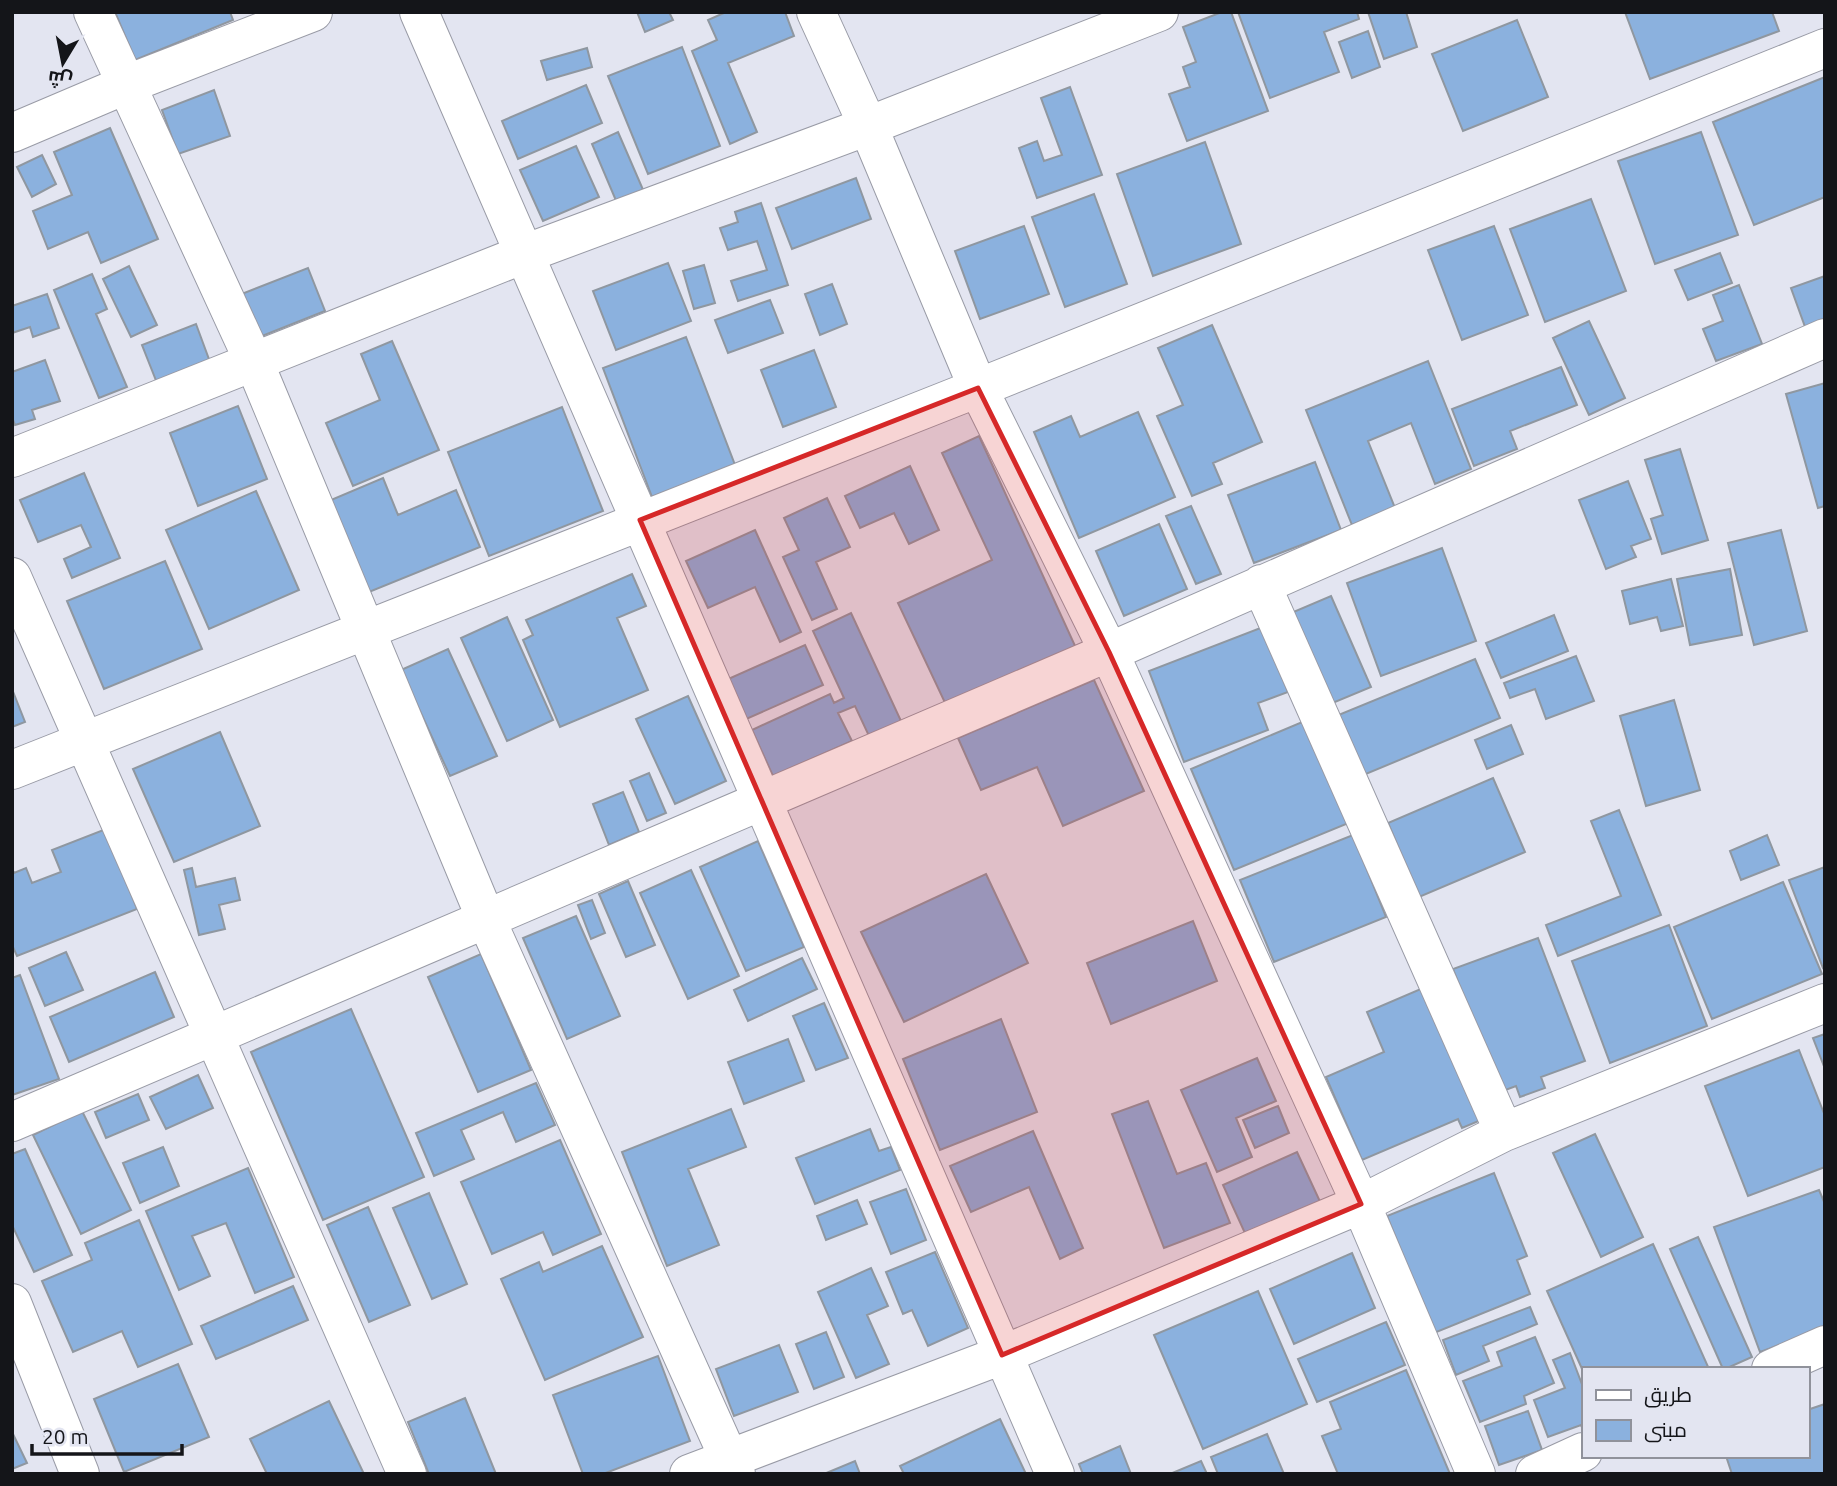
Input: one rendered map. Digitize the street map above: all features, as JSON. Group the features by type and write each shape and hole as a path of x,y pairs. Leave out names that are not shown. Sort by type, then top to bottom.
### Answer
{"street":[{"path":"93,12 254,362 486,919 732,1466"},
{"path":"12,133 125,85 313,12"},
{"path":"419,12 1055,1474"},
{"path":"816,12 868,126 978,388 1109,652 1361,1204 1476,1474"},
{"path":"12,458 524,254 868,126 1159,12"},
{"path":"12,771 1825,48"},
{"path":"12,1122 1109,652 1825,338"},
{"path":"12,577 407,1474"},
{"path":"1261,584 1504,1132"},
{"path":"689,1474 732,1466 1002,1355 1361,1204 1504,1132 1825,1003"},
{"path":"12,1303 80,1474"},
{"path":"1776,1367 1825,1345"},
{"path":"1535,1474 1582,1452"}],"highlighted area":[{"path":"978,388 1109,652 1361,1204 1002,1355 640,520"}],"building":[{"path":"115,12 230,12 233,20 135,60"},
{"path":"637,12 669,12 673,20 645,32"},
{"path":"726,12 785,12 794,36 728,63 757,132 730,144 692,51 717,40 708,20"},
{"path":"1222,12 1231,12 1268,111 1187,141 1169,94 1190,87 1183,67 1196,62 1183,27"},
{"path":"1238,12 1357,12 1359,19 1324,32 1339,72 1270,98"},
{"path":"1368,12 1406,12 1417,47 1384,59"},
{"path":"1625,12 1772,12 1779,31 1650,79"},
{"path":"1517,20 1548,97 1463,131 1432,54"},
{"path":"1368,31 1380,67 1352,78 1339,42"},
{"path":"682,47 720,146 648,174 608,76"},
{"path":"587,48 592,67 547,80 541,61"},
{"path":"1825,77 1825,197 1754,225 1713,122"},
{"path":"586,85 602,123 518,159 502,121"},
{"path":"1070,87 1102,175 1037,198 1019,148 1037,141 1044,161 1062,155 1041,98"},
{"path":"214,90 230,136 178,154 162,110"},
{"path":"110,128 158,239 101,263 88,232 48,249 33,211 72,195 54,152"},
{"path":"618,132 644,192 617,203 592,144"},
{"path":"1701,132 1738,235 1655,264 1618,161"},
{"path":"1205,142 1241,244 1153,276 1117,174"},
{"path":"576,146 599,197 543,221 520,170"},
{"path":"42,155 56,184 32,197 17,167"},
{"path":"856,178 871,219 792,249 776,208"},
{"path":"1094,194 1127,284 1065,307 1032,217"},
{"path":"1591,199 1626,291 1545,322 1510,229"},
{"path":"761,203 788,285 738,301 731,281 767,270 757,241 728,250 720,228 738,222 735,212"},
{"path":"1024,226 1049,294 980,319 955,251"},
{"path":"1494,226 1528,315 1462,340 1428,250"},
{"path":"1720,253 1732,283 1688,300 1675,270"},
{"path":"668,263 691,321 616,350 593,291"},
{"path":"704,265 715,303 694,309 683,271"},
{"path":"129,266 157,325 131,337 103,279"},
{"path":"308,268 325,311 257,338 239,295"},
{"path":"92,274 107,309 96,314 127,387 99,398 54,290"},
{"path":"1825,276 1825,329 1808,335 1791,288"},
{"path":"832,284 847,324 820,335 805,294"},
{"path":"1739,285 1762,344 1716,361 1703,329 1723,321 1713,295"},
{"path":"47,294 59,328 33,337 30,327 12,333 12,306"},
{"path":"770,300 783,333 728,353 715,320"},
{"path":"1589,321 1625,398 1589,415 1553,338"},
{"path":"196,324 210,362 157,383 142,345"},
{"path":"1212,325 1262,442 1213,463 1222,484 1192,496 1157,416 1183,405 1158,348"},
{"path":"686,337 735,465 652,497 603,368"},
{"path":"392,341 439,450 353,486 326,423 380,400 361,354"},
{"path":"814,350 836,407 783,427 761,370"},
{"path":"45,360 60,401 32,410 35,419 15,425 12,417 12,372"},
{"path":"1428,361 1471,469 1435,484 1411,423 1368,441 1395,508 1352,525 1306,410"},
{"path":"1561,367 1577,405 1510,431 1517,449 1474,466 1452,409"},
{"path":"1825,383 1825,506 1818,508 1786,394"},
{"path":"238,406 267,479 198,506 170,433"},
{"path":"562,407 603,511 489,556 448,452"},
{"path":"1138,412 1175,497 1079,538 1034,432 1071,416 1080,437"},
{"path":"979,436 1076,648 947,707 898,603 992,560 942,453"},
{"path":"1680,449 1708,540 1662,554 1651,519 1663,515 1645,460"},
{"path":"1315,462 1341,530 1254,563 1228,495"},
{"path":"910,466 939,530 909,544 894,513 860,528 845,496"},
{"path":"84,473 120,558 72,578 64,559 91,547 81,525 38,542 20,500"},
{"path":"383,478 398,515 456,490 480,547 369,592 331,500"},
{"path":"1628,481 1651,539 1631,546 1636,557 1606,569 1579,500"},
{"path":"256,491 299,590 209,629 166,530"},
{"path":"827,498 850,547 816,562 837,609 812,620 783,557 799,550 784,518"},
{"path":"1191,506 1221,574 1196,584 1166,516"},
{"path":"1159,524 1187,589 1124,616 1096,551"},
{"path":"755,530 801,632 780,642 755,587 708,608 686,561"},
{"path":"1781,530 1807,631 1754,645 1728,543"},
{"path":"1442,548 1476,641 1381,676 1347,583"},
{"path":"165,561 202,649 104,689 67,601"},
{"path":"1730,569 1742,635 1690,645 1677,579"},
{"path":"632,574 646,606 617,618 648,690 560,727 523,640 533,635 526,620"},
{"path":"1671,579 1683,626 1661,631 1657,617 1630,624 1622,591"},
{"path":"1331,596 1371,687 1323,707 1284,616"},
{"path":"851,613 901,721 869,736 855,706 838,713 852,741 773,776 752,730 830,694 834,703 844,698 813,631"},
{"path":"1554,615 1568,651 1501,678 1486,643"},
{"path":"507,617 553,720 507,741 461,638"},
{"path":"1263,627 1288,692 1258,703 1268,730 1184,762 1149,671"},
{"path":"805,645 823,685 744,720 726,680"},
{"path":"448,649 497,756 450,776 401,670"},
{"path":"1576,656 1594,701 1546,719 1535,689 1510,698 1504,683"},
{"path":"1475,659 1500,718 1361,776 1336,716"},
{"path":"1094,680 1144,791 1063,826 1037,767 981,790 958,738"},
{"path":"12,689 25,722 12,727"},
{"path":"688,696 726,781 675,804 636,719"},
{"path":"1674,700 1700,790 1646,806 1620,716"},
{"path":"1307,720 1351,822 1234,870 1191,769"},
{"path":"1511,725 1523,754 1487,769 1475,740"},
{"path":"220,732 260,826 174,862 133,769"},
{"path":"649,773 666,813 647,821 630,781"},
{"path":"1493,778 1525,852 1419,897 1388,823"},
{"path":"623,792 639,832 609,845 593,804"},
{"path":"1619,810 1661,915 1558,956 1546,925 1621,896 1591,821"},
{"path":"106,829 137,909 17,956 12,945 12,869 14,873 26,868 32,883 61,872 52,850"},
{"path":"1353,835 1386,917 1274,962 1240,880"},
{"path":"1767,835 1779,865 1741,880 1730,851"},
{"path":"758,841 804,947 746,971 700,867"},
{"path":"1825,867 1825,967 1823,968 1789,880"},
{"path":"192,868 196,887 235,878 240,900 219,905 225,929 199,935 184,870"},
{"path":"691,870 739,976 688,999 640,893"},
{"path":"986,874 1028,963 904,1022 861,932"},
{"path":"628,881 655,945 626,957 599,894"},
{"path":"1783,882 1822,974 1712,1019 1674,927"},
{"path":"592,900 605,933 591,939 578,905"},
{"path":"576,916 620,1016 567,1039 523,938"},
{"path":"1193,921 1217,981 1111,1024 1087,963"},
{"path":"1669,925 1707,1026 1610,1063 1572,961"},
{"path":"1538,938 1585,1061 1541,1077 1545,1088 1520,1097 1516,1086 1500,1092 1453,969"},
{"path":"66,952 83,990 45,1006 29,968"},
{"path":"481,954 531,1070 478,1092 428,977"},
{"path":"802,958 817,989 748,1021 734,990"},
{"path":"155,972 174,1017 69,1062 50,1017"},
{"path":"20,975 59,1079 12,1095 12,978"},
{"path":"1423,988 1481,1120 1462,1128 1458,1119 1362,1160 1326,1077 1384,1052 1367,1012"},
{"path":"824,1003 848,1058 816,1070 793,1016"},
{"path":"351,1009 424,1177 323,1220 251,1052"},
{"path":"1001,1019 1037,1112 940,1150 903,1059"},
{"path":"1825,1034 1825,1069 1813,1038"},
{"path":"788,1039 804,1081 744,1104 728,1062"},
{"path":"1799,1050 1825,1116 1825,1167 1748,1196 1705,1086"},
{"path":"1257,1058 1276,1101 1236,1118 1252,1157 1217,1172 1181,1090"},
{"path":"198,1075 213,1108 166,1129 150,1097"},
{"path":"536,1083 555,1125 516,1142 503,1112 461,1130 474,1159 434,1176 416,1133"},
{"path":"138,1094 149,1120 106,1138 95,1112"},
{"path":"1148,1101 1177,1174 1206,1163 1230,1223 1164,1248 1112,1114"},
{"path":"1278,1106 1289,1133 1255,1148 1243,1120"},
{"path":"731,1109 746,1147 688,1169 719,1245 667,1266 622,1152"},
{"path":"82,1111 131,1210 81,1234 33,1135"},
{"path":"870,1129 879,1151 891,1147 900,1170 815,1204 796,1158"},
{"path":"1033,1131 1083,1248 1060,1259 1029,1187 971,1212 950,1166"},
{"path":"1595,1134 1643,1237 1601,1257 1553,1153"},
{"path":"560,1140 601,1234 553,1255 543,1232 492,1254 461,1182"},
{"path":"163,1147 179,1186 140,1203 123,1163"},
{"path":"25,1149 72,1255 34,1272 12,1225 12,1154"},
{"path":"1297,1152 1323,1208 1249,1242 1223,1185"},
{"path":"248,1168 294,1277 255,1293 226,1223 192,1236 210,1276 179,1290 146,1211"},
{"path":"1494,1173 1527,1256 1517,1260 1530,1294 1434,1333 1387,1216"},
{"path":"906,1189 926,1240 891,1254 870,1202"},
{"path":"1819,1190 1825,1204 1825,1329 1760,1352 1714,1227"},
{"path":"429,1193 467,1284 432,1299 393,1208"},
{"path":"857,1200 867,1224 826,1240 817,1216"},
{"path":"368,1207 410,1305 369,1322 327,1225"},
{"path":"139,1220 192,1344 138,1367 122,1331 73,1352 42,1281 92,1260 85,1243"},
{"path":"1698,1237 1752,1357 1730,1367 1722,1367 1670,1249"},
{"path":"1653,1244 1708,1367 1582,1369 1547,1291"},
{"path":"602,1246 643,1337 545,1380 501,1279 539,1262 543,1272"},
{"path":"935,1252 968,1328 928,1346 912,1310 903,1314 886,1272"},
{"path":"1352,1253 1375,1308 1294,1344 1270,1289"},
{"path":"871,1268 888,1306 867,1315 889,1364 856,1378 818,1292"},
{"path":"293,1286 308,1320 216,1359 201,1326"},
{"path":"1258,1291 1307,1404 1203,1449 1154,1335"},
{"path":"1530,1307 1537,1324 1483,1346 1489,1361 1456,1375 1443,1340"},
{"path":"1386,1322 1405,1365 1317,1402 1298,1359"},
{"path":"826,1332 844,1377 814,1389 796,1344"},
{"path":"1535,1337 1554,1383 1524,1396 1526,1404 1480,1422 1463,1381 1502,1366 1497,1352"},
{"path":"779,1345 798,1392 734,1416 716,1369"},
{"path":"1570,1353 1582,1384 1582,1428 1581,1425 1548,1437 1534,1400 1565,1388 1553,1360"},
{"path":"658,1356 690,1441 603,1474 583,1474 553,1395"},
{"path":"178,1364 209,1437 124,1472 94,1399"},
{"path":"1406,1370 1450,1474 1338,1474 1322,1436 1341,1429 1330,1402"},
{"path":"465,1398 496,1474 429,1474 408,1422"},
{"path":"329,1401 364,1474 267,1474 250,1439"},
{"path":"1825,1404 1825,1474 1732,1474 1727,1458 1809,1458 1809,1409"},
{"path":"1528,1411 1542,1450 1499,1465 1485,1426"},
{"path":"1000,1419 1026,1474 904,1474 900,1466"},
{"path":"12,1432 27,1463 12,1469"},
{"path":"1267,1434 1284,1474 1218,1474 1211,1457"},
{"path":"1120,1446 1131,1474 1083,1474 1079,1464"},
{"path":"855,1461 860,1474 824,1474"},
{"path":"1201,1461 1207,1474 1170,1474"}]}
